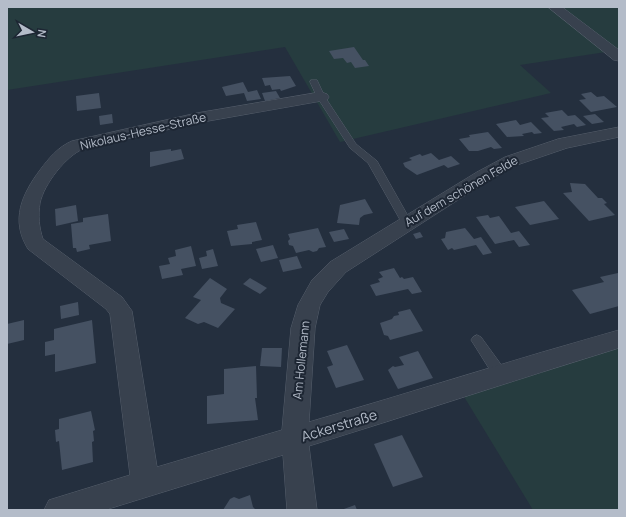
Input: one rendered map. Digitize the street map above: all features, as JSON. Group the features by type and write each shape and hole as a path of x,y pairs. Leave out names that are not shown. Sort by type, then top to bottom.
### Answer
{"street":[{"path":"554,7 619,57"},
{"name":"Nikolaus-Hesse-Straße","path":"145,483 121,311 114,303 35,244 32,236 30,210 34,194 60,157 70,148 317,89"},
{"name":"Auf dem schönen Felde","path":"402,226 484,176 517,158 564,143 619,132"},
{"name":"Am Hollemann","path":"302,510 295,439 303,328 313,296 327,276 338,267 402,226"},
{"name":"Ackerstraße","path":"59,510 400,407 500,374 619,339"}],"lane":[{"path":"317,89 355,149 372,161 402,226"},
{"path":"477,340 500,374"}],"green space":[{"path":"7,7 619,7 619,62 606,52 520,65 551,93 340,142 285,47 7,90"},
{"path":"619,348 619,510 533,510 463,395"}],"building":[{"path":"354,47 369,66 355,68 351,62 347,63 343,58 334,59 329,51"},
{"path":"290,76 296,86 281,91 280,89 272,90 270,85 265,86 262,78"},
{"path":"243,82 248,92 257,90 261,99 247,101 244,93 226,96 222,87"},
{"path":"276,91 280,98 265,101 262,93"},
{"path":"591,92 597,97 604,96 617,107 591,112 579,100 586,99 581,94"},
{"path":"99,93 101,108 77,111 76,96"},
{"path":"562,110 568,116 575,115 586,125 577,127 574,124 561,127 564,130 554,131 541,118 549,117 545,113"},
{"path":"112,114 113,123 100,125 99,116"},
{"path":"595,114 604,122 592,124 583,116"},
{"path":"516,120 520,125 531,122 542,133 534,134 532,132 522,134 524,136 507,137 496,124"},
{"path":"488,132 502,148 494,149 491,147 478,151 469,151 459,139 470,137 469,135"},
{"path":"171,149 171,151 181,149 184,159 150,167 150,152"},
{"path":"431,153 439,160 451,156 460,164 448,168 444,165 417,175 405,167 403,163 412,160 409,158 420,154 422,156"},
{"path":"570,183 585,184 598,198 602,198 607,203 604,204 615,215 589,221 563,193 572,192"},
{"path":"365,199 373,213 364,215 360,218 359,225 337,223 340,205"},
{"path":"544,201 559,219 530,225 515,207"},
{"path":"76,205 78,221 56,226 55,209"},
{"path":"108,214 111,241 89,245 90,249 77,252 76,248 73,248 71,224 83,222 83,218"},
{"path":"488,215 490,218 499,216 511,233 519,231 530,245 519,247 514,240 495,244 476,217"},
{"path":"256,222 262,240 252,242 252,244 231,246 227,231 238,229 237,225"},
{"path":"318,228 326,247 319,248 317,251 313,252 309,250 296,253 293,246 289,245 288,241 290,239 288,234"},
{"path":"465,228 474,239 481,237 492,253 483,255 476,245 454,250 452,248 448,250 441,239 445,238 446,232"},
{"path":"344,229 349,239 334,242 329,232"},
{"path":"420,232 423,237 416,239 413,234"},
{"path":"273,245 278,258 261,262 256,249"},
{"path":"191,246 196,266 181,269 183,275 162,279 159,266 170,264 168,258 176,256 175,250"},
{"path":"213,249 218,266 202,269 199,258 207,256 206,251"},
{"path":"297,256 302,268 283,272 279,260"},
{"path":"394,268 400,278 402,277 404,279 413,277 422,292 412,294 408,289 376,296 370,285 380,282 378,279 383,277 379,272"},
{"path":"618,273 619,306 590,314 572,290 604,282 600,277"},
{"path":"210,278 227,289 220,298 221,303 235,309 218,328 204,322 198,324 185,318 201,300 193,297"},
{"path":"250,278 267,288 260,294 243,284"},
{"path":"78,302 79,315 61,319 60,306"},
{"path":"410,309 423,331 390,340 388,336 384,335 380,323 399,315 398,312"},
{"path":"24,320 24,340 7,344 7,324"},
{"path":"92,320 96,363 55,372 55,354 45,356 45,342 54,340 54,329"},
{"path":"347,345 364,380 336,388 327,367 333,365 327,351"},
{"path":"262,348 282,348 281,367 260,366"},
{"path":"418,351 433,378 398,389 388,370 393,366 404,365 399,357"},
{"path":"256,366 257,398 255,398 258,420 207,424 207,396 224,394 224,369"},
{"path":"91,411 95,430 93,431 94,441 92,442 93,462 62,470 59,441 56,442 55,430 59,429 59,419"},
{"path":"402,435 423,477 393,487 374,444"},
{"path":"250,495 253,507 256,510 223,510 230,499 234,497 239,499"},
{"path":"355,505 357,510 341,510"}]}
